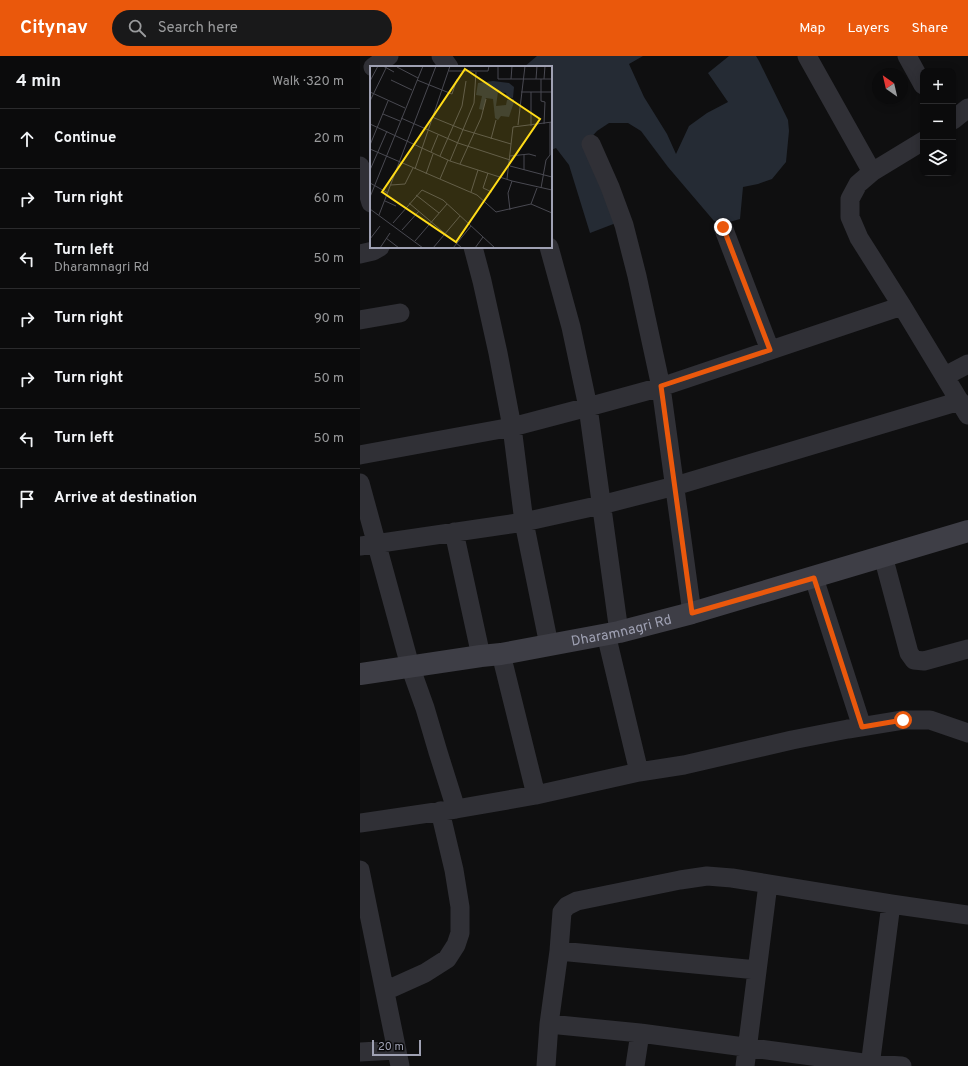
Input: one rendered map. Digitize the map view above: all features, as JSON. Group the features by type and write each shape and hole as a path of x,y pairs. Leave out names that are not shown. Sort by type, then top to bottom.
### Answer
{"street":[{"path":"375,66 390,56"},
{"path":"441,56 448,66"},
{"path":"807,56 872,172"},
{"path":"907,56 920,80"},
{"path":"360,75 370,69"},
{"path":"956,118 968,108"},
{"path":"368,544 524,522 601,505 964,408 859,238 850,217 850,200 858,184 872,172 920,143"},
{"path":"591,144 610,187 624,225 637,276 661,386 692,613"},
{"path":"360,166 370,200"},
{"path":"723,227 770,350"},
{"path":"360,254 373,251 378,248"},
{"path":"473,248 498,353 512,427 524,522 549,645"},
{"path":"549,248 571,327 588,407 601,505 612,633 639,772"},
{"path":"360,455 512,427 588,407 661,386 902,306"},
{"path":"360,320 400,313"},
{"path":"945,376 968,364"},
{"path":"360,483 368,544 425,708 448,810 454,870 460,907 460,933 456,944 447,959 425,973 385,991"},
{"path":"454,532 491,655 536,795"},
{"name":"Dharamnagri Rd","path":"360,674 491,655 612,633 692,613 968,532"},
{"path":"883,556 908,653 914,660 924,661 968,649"},
{"path":"814,578 862,727"},
{"path":"360,823 536,795 639,772 684,765 792,740 903,720 930,720 968,733"},
{"path":"360,870 398,1058 360,1052"},
{"path":"546,1066 549,1024 559,951 562,912 567,906 577,901 707,876 732,878 891,904 968,914"},
{"path":"745,1066 768,884"},
{"path":"871,1065 891,904"},
{"path":"559,951 757,970"},
{"path":"549,1024 640,1033 871,1065 902,1066"},
{"path":"635,1066 640,1033"}],"shaded area":[{"path":"537,56 643,56 629,64 644,97 667,134 676,154 689,126 707,113 728,102 708,73 729,56 756,56 788,120 789,131 786,162 772,179 743,187 740,219 726,223 714,221 668,167 641,131 628,123 609,123 597,131 585,144 616,223 590,233 569,165 556,148 552,150 552,66 525,66"}],"route":[{"path":"723,227 770,350 661,386 692,613 814,578 862,727 903,720"}]}
